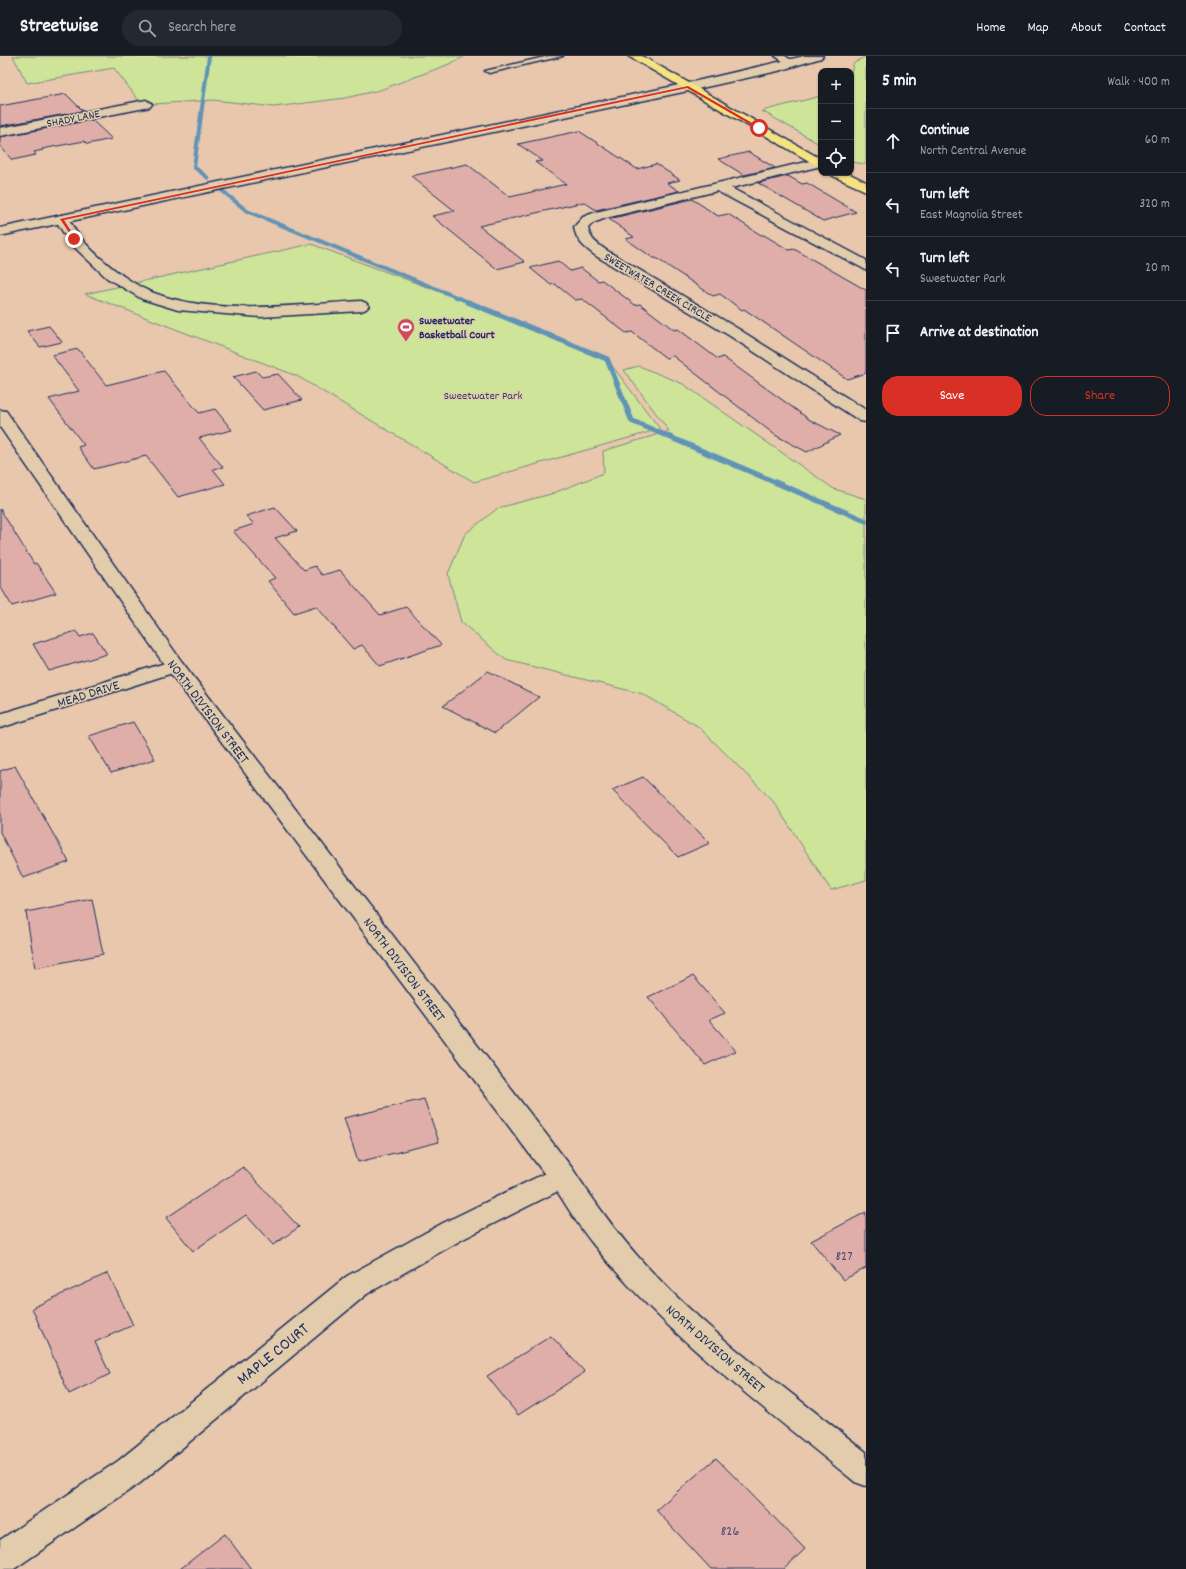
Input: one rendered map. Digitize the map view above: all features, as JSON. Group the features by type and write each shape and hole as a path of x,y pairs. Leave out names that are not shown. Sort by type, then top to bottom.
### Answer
{"main road":[{"path":"634,56 818,163"},
{"path":"844,176 866,187"}],"street":[{"path":"0,232 688,87 784,58 817,56"},
{"name":"SHADY LANE","path":"0,132 146,104"},
{"name":"SWEETWATER CREEK CIRCLE","path":"818,164 601,215 588,220 584,224 581,228 582,236 588,244 601,254 735,333 866,417"},
{"path":"719,187 866,266"},
{"path":"62,219 74,239 112,275 147,296 183,307 260,312 361,306"},
{"name":"NORTH DIVISION STREET","path":"0,415 175,666 562,1176 602,1235 645,1284 695,1333 866,1471"},
{"name":"MEAD DRIVE","path":"0,720 175,666"},
{"name":"MAPLE COURT","path":"0,1559 129,1472 357,1285 453,1231 562,1176"}],"lane":[{"path":"489,71 559,56"}],"green space":[{"path":"13,56 465,56 447,65 380,90 345,98 274,107 214,100 154,104 150,100 140,102 114,68 27,83"},
{"path":"866,56 866,164 854,162 853,64"},
{"path":"818,97 818,143 762,111"},
{"name":"Sweetwater Park","path":"311,244 478,306 607,359 660,429 474,482 297,376 85,294"},
{"path":"639,366 683,384 834,489 866,499 866,880 831,890 773,801 699,727 643,694 506,660 461,622 448,574 465,534 498,508 551,494 604,473 603,451 669,431 624,370"}],"building":[{"path":"66,94 83,111 0,126 0,106"},
{"path":"92,120 112,139 87,144 84,141 42,149 43,150 34,152 36,155 12,160 0,146 0,137"},
{"path":"579,131 637,169 656,164 680,180 667,183 679,191 596,210 584,202 479,226 525,262 497,269 432,216 455,211 411,176 467,164 510,197 566,184 535,162 543,161 518,144"},
{"path":"749,152 775,168 744,175 718,159"},
{"path":"788,176 802,184 807,183 856,212 823,221 758,183"},
{"path":"692,199 718,216 728,214 761,235 764,235 789,250 794,249 866,290 866,373 847,379 720,294 713,296 656,258 653,258 626,239 634,237 609,219"},
{"path":"558,261 570,271 581,268 598,281 602,280 635,305 640,304 674,330 678,329 718,359 723,357 810,420 840,435 807,452 775,435 673,356 666,358 632,332 626,333 582,299 575,300 555,284 551,285 530,268"},
{"path":"49,326 62,342 40,347 27,331"},
{"path":"78,349 106,385 164,371 199,413 215,409 232,430 199,438 223,467 213,469 225,484 178,497 146,456 94,469 78,447 84,445 49,399 79,391 52,355"},
{"path":"256,371 262,377 278,374 302,400 263,410 233,377"},
{"path":"275,507 297,531 275,538 304,570 315,566 322,575 340,570 380,615 406,607 441,645 380,666 362,645 353,649 316,606 294,613 268,581 275,578 233,531 254,524 246,516"},
{"path":"0,509 34,564 36,563 56,593 12,606 0,586"},
{"path":"76,631 80,637 93,633 107,654 49,671 33,644"},
{"path":"488,671 539,697 495,733 443,706"},
{"path":"133,722 155,759 111,773 89,736"},
{"path":"15,766 69,862 23,878 0,832 0,771"},
{"path":"643,777 710,843 678,857 612,790"},
{"path":"92,899 103,954 35,968 26,912"},
{"path":"693,976 725,1013 709,1020 736,1051 705,1065 648,997"},
{"path":"424,1099 439,1142 358,1162 344,1118"},
{"path":"243,1167 299,1227 273,1245 246,1215 193,1251 166,1218"},
{"path":"866,1212 866,1268 843,1280 811,1241"},
{"path":"108,1273 133,1325 95,1342 110,1374 69,1394 32,1308"},
{"path":"551,1336 585,1372 518,1415 487,1376"},
{"path":"716,1458 805,1549 784,1569 711,1569 656,1510"},
{"path":"225,1534 251,1569 180,1569"}],"waterway":[{"path":"208,178 194,167 209,56"},
{"path":"214,184 247,211 471,303"},
{"path":"468,302 607,359 632,421 866,521"}],"place":[{"name":"Sweetwater Basketball Court","path":"406,342"}],"route":[{"path":"74,239 62,219 688,87 759,128"}]}
